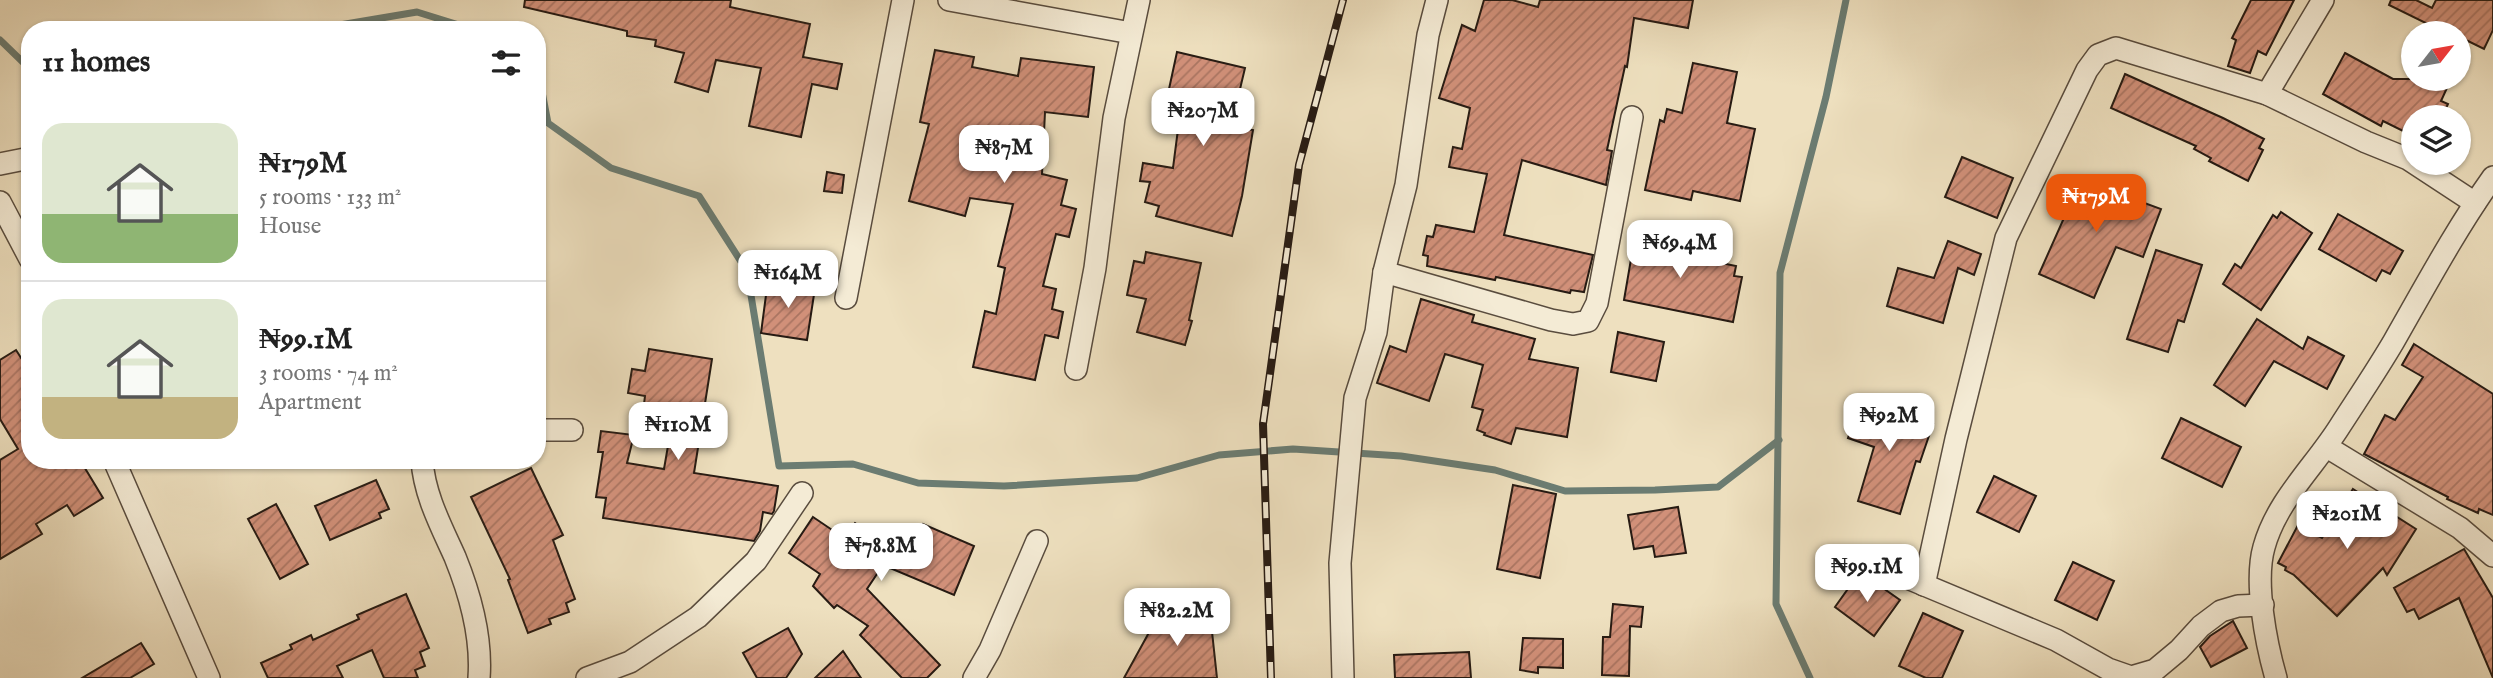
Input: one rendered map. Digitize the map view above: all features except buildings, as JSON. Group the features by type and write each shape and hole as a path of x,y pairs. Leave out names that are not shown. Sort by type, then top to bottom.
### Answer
{"street":[{"path":"846,298 903,0"},
{"path":"949,0 1131,33"},
{"path":"1076,369 1095,268 1114,118 1139,0"},
{"path":"1343,678 1340,564 1355,398 1376,332 1384,272 1406,185 1428,35 1437,0"},
{"path":"2267,94 2323,0"},
{"path":"1924,585 1956,439 2006,238 2087,70 2098,55 2116,48 2267,94 2366,142 2408,159 2475,203"},
{"path":"1384,272 1551,320 1573,324 1588,321 1597,303 1632,117"},
{"path":"0,164 21,160"},
{"path":"2276,678 2266,645 2259,582 2264,548 2278,511 2327,447 2392,344 2461,222 2493,177"},
{"path":"0,201 21,241"},
{"path":"546,430 572,430"},
{"path":"2327,447 2460,528 2493,556"},
{"path":"118,469 209,678"},
{"path":"422,469 477,628 479,678"},
{"path":"587,678 629,662 698,617 756,561 802,493"},
{"path":"974,678 990,650 1037,541"},
{"path":"1867,561 2056,640 2108,669 2131,677 2155,670 2221,611 2238,606 2263,605"}],"waterway":[{"path":"1810,678 1776,604 1780,273 1826,97 1846,0"},
{"path":"364,21 417,12 446,21"},
{"path":"0,40 21,60"},
{"path":"546,113 548,123 611,168 699,196 747,271 779,466 853,464 918,483 1004,486 1137,478 1219,455 1293,449 1401,456 1495,470 1565,491 1655,490 1718,487 1779,440"}],"railway":[{"path":"1271,678 1263,424 1299,165 1343,0"}]}
